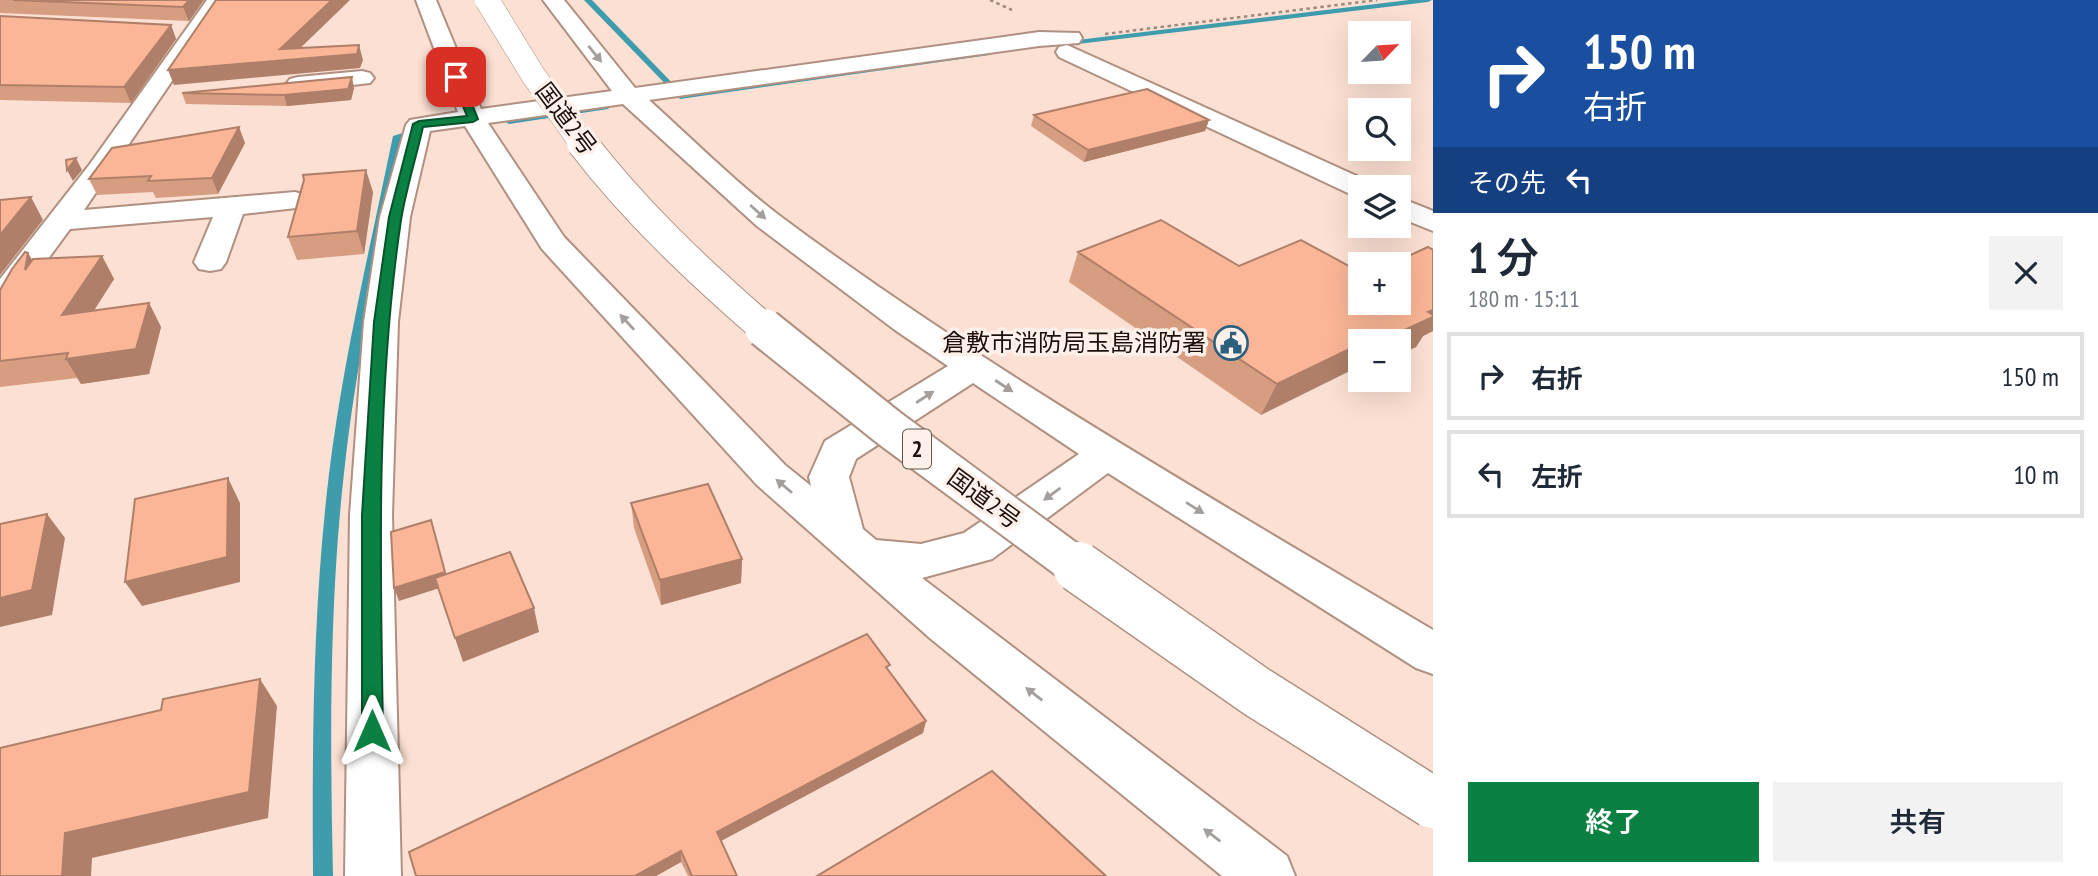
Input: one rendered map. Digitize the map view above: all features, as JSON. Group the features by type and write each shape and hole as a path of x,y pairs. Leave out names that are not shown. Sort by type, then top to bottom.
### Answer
{"main road":[{"path":"0,301 163,96 186,30 217,0"},
{"path":"426,0 473,119 553,243 771,475 958,633 1267,876"},
{"name":"国道2号","path":"487,0 517,52 586,148 687,258 759,324 905,441 1071,562 1294,718 1433,803"},
{"path":"553,0 657,92 767,220 907,323 1107,454 1433,654"},
{"path":"373,876 371,515 381,322 395,217 419,124 473,119 1039,39 1069,45 1348,182"},
{"path":"269,86 362,78"},
{"path":"61,221 295,201"},
{"path":"210,262 232,206"},
{"path":"1411,212 1433,222"},
{"path":"855,547 829,477 839,451 973,366"},
{"path":"855,547 921,561 977,547 1107,454"}],"path":[{"path":"1069,45 1377,0"}],"building":[{"path":"13,0 189,0 183,7"},
{"path":"216,0 332,0 280,49 359,45 357,54 168,70"},
{"path":"0,16 171,25 124,87 0,85"},
{"path":"352,77 348,89 284,95 182,93"},
{"path":"1147,89 1209,120 1088,150 1034,115"},
{"path":"239,127 212,178 148,181 151,176 89,179 112,148"},
{"path":"76,158 67,170 66,160"},
{"path":"366,170 357,231 288,237 304,180 303,175"},
{"path":"31,197 0,235 0,200"},
{"path":"1161,220 1239,266 1301,240 1348,265 1348,315 1411,315 1411,255 1428,247 1433,250 1433,310 1428,312 1433,317 1407,329 1348,329 1348,350 1277,384 1078,252"},
{"path":"25,252 28,253 25,270 33,259 102,256 62,315 149,303 136,349 66,359 68,353 0,361 0,290"},
{"path":"228,478 227,557 125,582 135,499"},
{"path":"708,484 742,559 660,580 631,503"},
{"path":"47,514 32,590 0,598 0,524"},
{"path":"431,520 445,572 394,588 391,532"},
{"path":"510,552 534,608 455,638 435,578"},
{"path":"867,634 890,665 886,667 926,721 717,832 737,876 692,876 681,851 635,876 416,876 409,852"},
{"path":"260,679 249,792 65,833 62,876 0,876 0,748 161,710 163,699"},
{"path":"992,771 1106,876 817,876"}],"waterway":[{"path":"588,0 680,96 989,53"},
{"path":"1061,44 1428,0"},
{"path":"509,121 605,107"},
{"path":"323,876 324,646 337,474 349,382 369,276 398,136 406,135"}],"place":[{"name":"倉敷市消防局玉島消防署","path":"1231,343"}],"route":[{"path":"372,731 371,515 381,322 395,217 419,124 473,119 456,77"}]}
